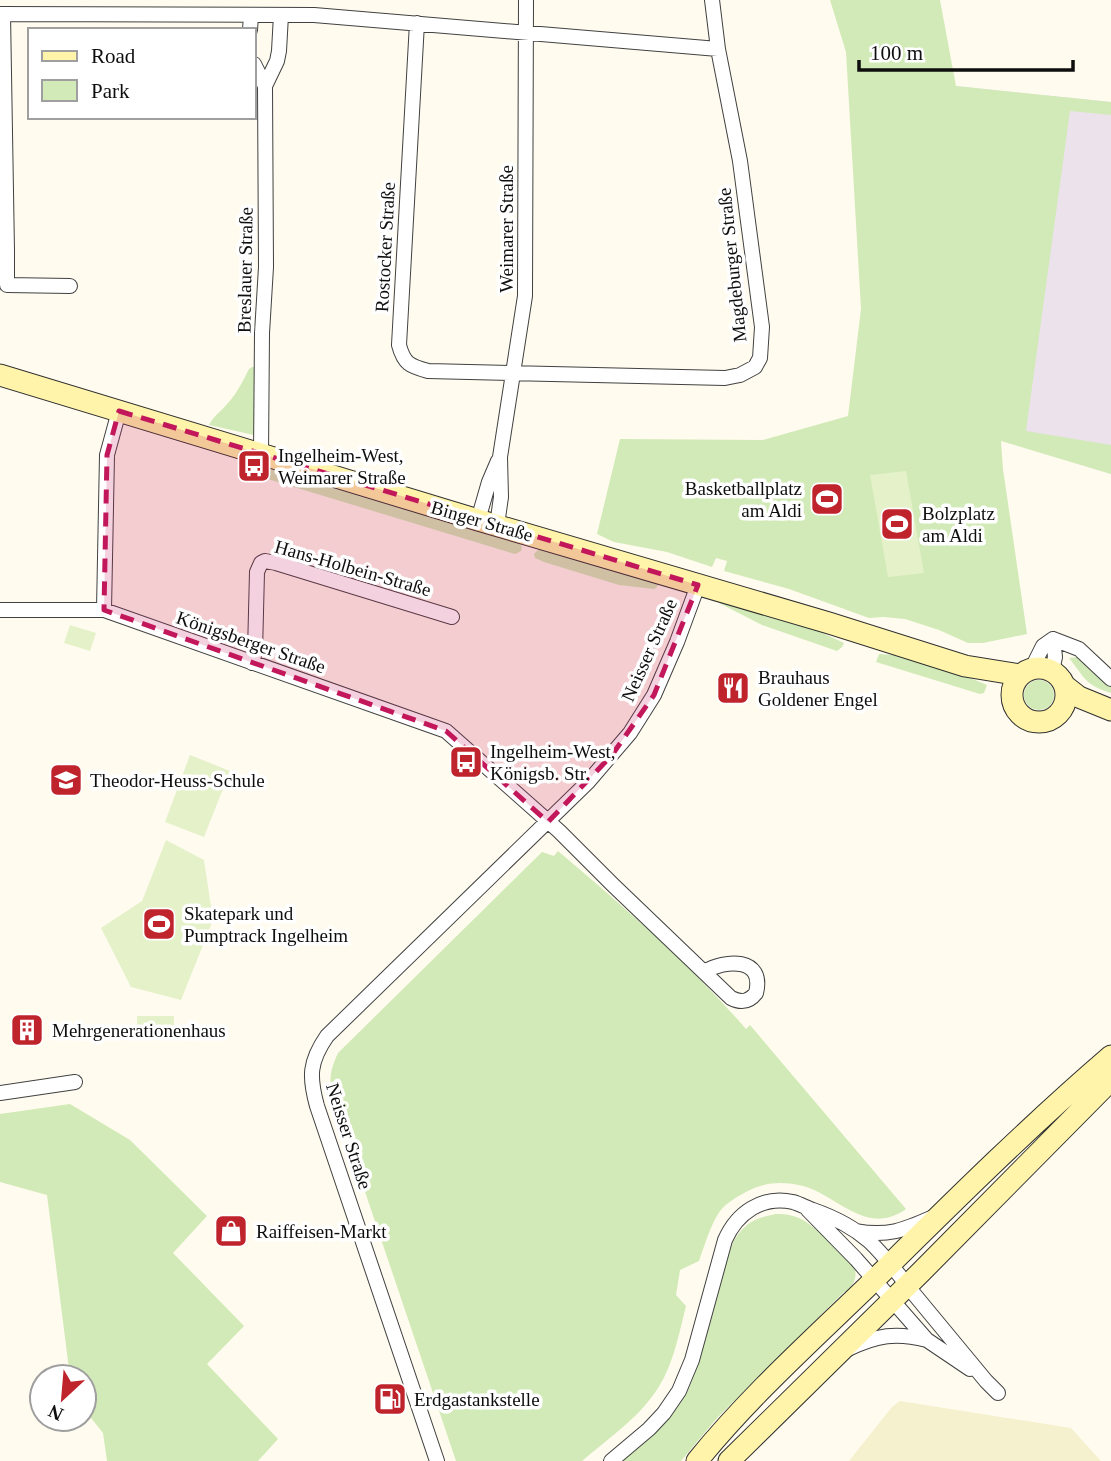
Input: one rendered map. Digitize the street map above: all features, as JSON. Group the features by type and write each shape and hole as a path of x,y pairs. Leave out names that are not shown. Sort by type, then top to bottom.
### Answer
{"main road":[{"name":"Binger Straße","path":"0,375 965,666 1042,675"},
{"name":"Binger Straße","path":"965,666 1012,698 1018,712 1030,721 1045,722 1061,711 1107,709"},
{"path":"1012,698 1012,690 1042,675"},
{"path":"1042,675 1107,709"},
{"path":"1042,675 1066,699 1061,711"},
{"path":"697,1461 755,1397 874,1279 1057,1103 1111,1056"},
{"path":"729,1461 1111,1080"}],"street":[{"name":"Weimarer Straße","path":"487,523 489,482 500,457 526,296 526,0"},
{"name":"Magdeburger Straße","path":"513,373 725,377 740,375 755,367 760,358 762,327 740,161 718,49 712,0"},
{"path":"70,286 7,285 4,251 1,14 314,15 718,49"},
{"path":"250,28 251,15"},
{"name":"Breslauer Straße","path":"261,454 262,333 266,267 265,86 277,61 281,15"},
{"name":"Rostocker Straße","path":"417,23 399,345 402,356 407,363 428,371 513,373"},
{"name":"Breslauer Straße","path":"256,68 265,86"},
{"path":"104,610 107,455 119,411"},
{"name":"Hans-Holbein-Straße","path":"252,663 255,652 257,572 265,561 452,617"},
{"name":"Neisser Straße","path":"437,1461 317,1107 311,1080 312,1065 327,1036 548,822 605,764 630,733 654,695 698,585"},
{"name":"Königsberger Straße","path":"0,610 104,610 446,731 548,822"},
{"path":"1042,675 1055,657 1053,639 1079,649 1111,679"},
{"path":"548,822 705,972"},
{"path":"0,1093 75,1082"},
{"path":"611,1461 649,1429 679,1391 691,1360 725,1240 733,1224 746,1211 764,1203 791,1202 824,1214 872,1244 890,1264 900,1293 927,1340"},
{"path":"804,1207 874,1279 900,1293 998,1392"},
{"path":"855,1231 873,1234 893,1232 942,1213"},
{"path":"839,1353 863,1342 891,1335 911,1335 927,1340 986,1381"}],"highlighted area":[{"path":"119,411 698,585 654,695 612,755 548,822 446,731 104,610 107,455"}],"shaded area":[{"path":"956,86 1111,102 1111,474 1001,440"},
{"path":"900,1401 1071,1428 1101,1461 849,1461 892,1407"}],"green space":[{"path":"830,0 940,0 956,86 1111,102 1111,115 1070,111 1026,431 1111,445 1111,474 1001,441 1027,634 983,643 968,643 905,619 869,618 789,589 724,571 727,561 716,558 712,567 667,552 614,542 597,534 620,439 763,440 848,416 861,309 846,52"},
{"path":"252,367 256,367 258,436 209,425 234,395"},
{"path":"266,469 306,474 516,538 522,547 521,551 515,554 271,480 264,476"},
{"name":"Bolzplatz am Aldi","path":"906,471 924,573 888,577 870,475"},
{"name":"Basketballplatz am Aldi","path":"837,484 839,512 817,513 816,486"},
{"path":"540,548 659,582 654,589 619,585 535,558 534,554"},
{"path":"729,601 797,621 844,643 837,651 762,625 719,603"},
{"path":"70,625 96,633 90,651 64,643"},
{"path":"879,654 908,656 987,685 984,693 980,694 876,662"},
{"path":"1078,657 1111,686 1111,693 1086,680 1069,658"},
{"path":"1039,680 1050,684 1054,695 1050,706 1039,710 1028,706 1024,695 1028,684"},
{"path":"190,755 230,771 204,837 165,822"},
{"name":"Skatepark und Pumptrack Ingelheim","path":"166,840 204,860 213,920 181,1000 131,987 101,928 142,901"},
{"path":"558,851 679,958 746,1029 750,1025 906,1209 878,1219 865,1217 816,1191 788,1183 767,1184 742,1194 720,1211 699,1261 680,1270 676,1295 686,1306 673,1354 658,1388 644,1407 627,1423 582,1461 456,1461 334,1100 332,1071 338,1053 542,852 554,856"},
{"path":"137,1016 174,1016 174,1034 137,1034"},
{"path":"70,1104 130,1140 207,1216 173,1253 244,1326 207,1364 278,1439 258,1461 107,1461 103,1433 98,1427 98,1363 68,1363 47,1195 0,1182 0,1114"},
{"path":"776,1214 803,1220 840,1251 855,1270 855,1278 849,1291 844,1292 717,1418 681,1461 620,1461 666,1421 687,1392 701,1356 724,1266 735,1239 750,1223"}],"place":[{"name":"Ingelheim-West, Weimarer Straße","path":"254,466"},
{"name":"Basketballplatz am Aldi","path":"827,499"},
{"name":"Bolzplatz am Aldi","path":"897,524"},
{"name":"Brauhaus Goldener Engel","path":"733,688"},
{"name":"Ingelheim-West, Königsb. Str.","path":"466,762"},
{"name":"Theodor-Heuss-Schule","path":"66,780"},
{"name":"Skatepark und Pumptrack Ingelheim","path":"159,924"},
{"name":"Mehrgenerationenhaus","path":"27,1030"},
{"name":"Raiffeisen-Markt","path":"231,1231"},
{"name":"Erdgastankstelle","path":"390,1399"}]}
